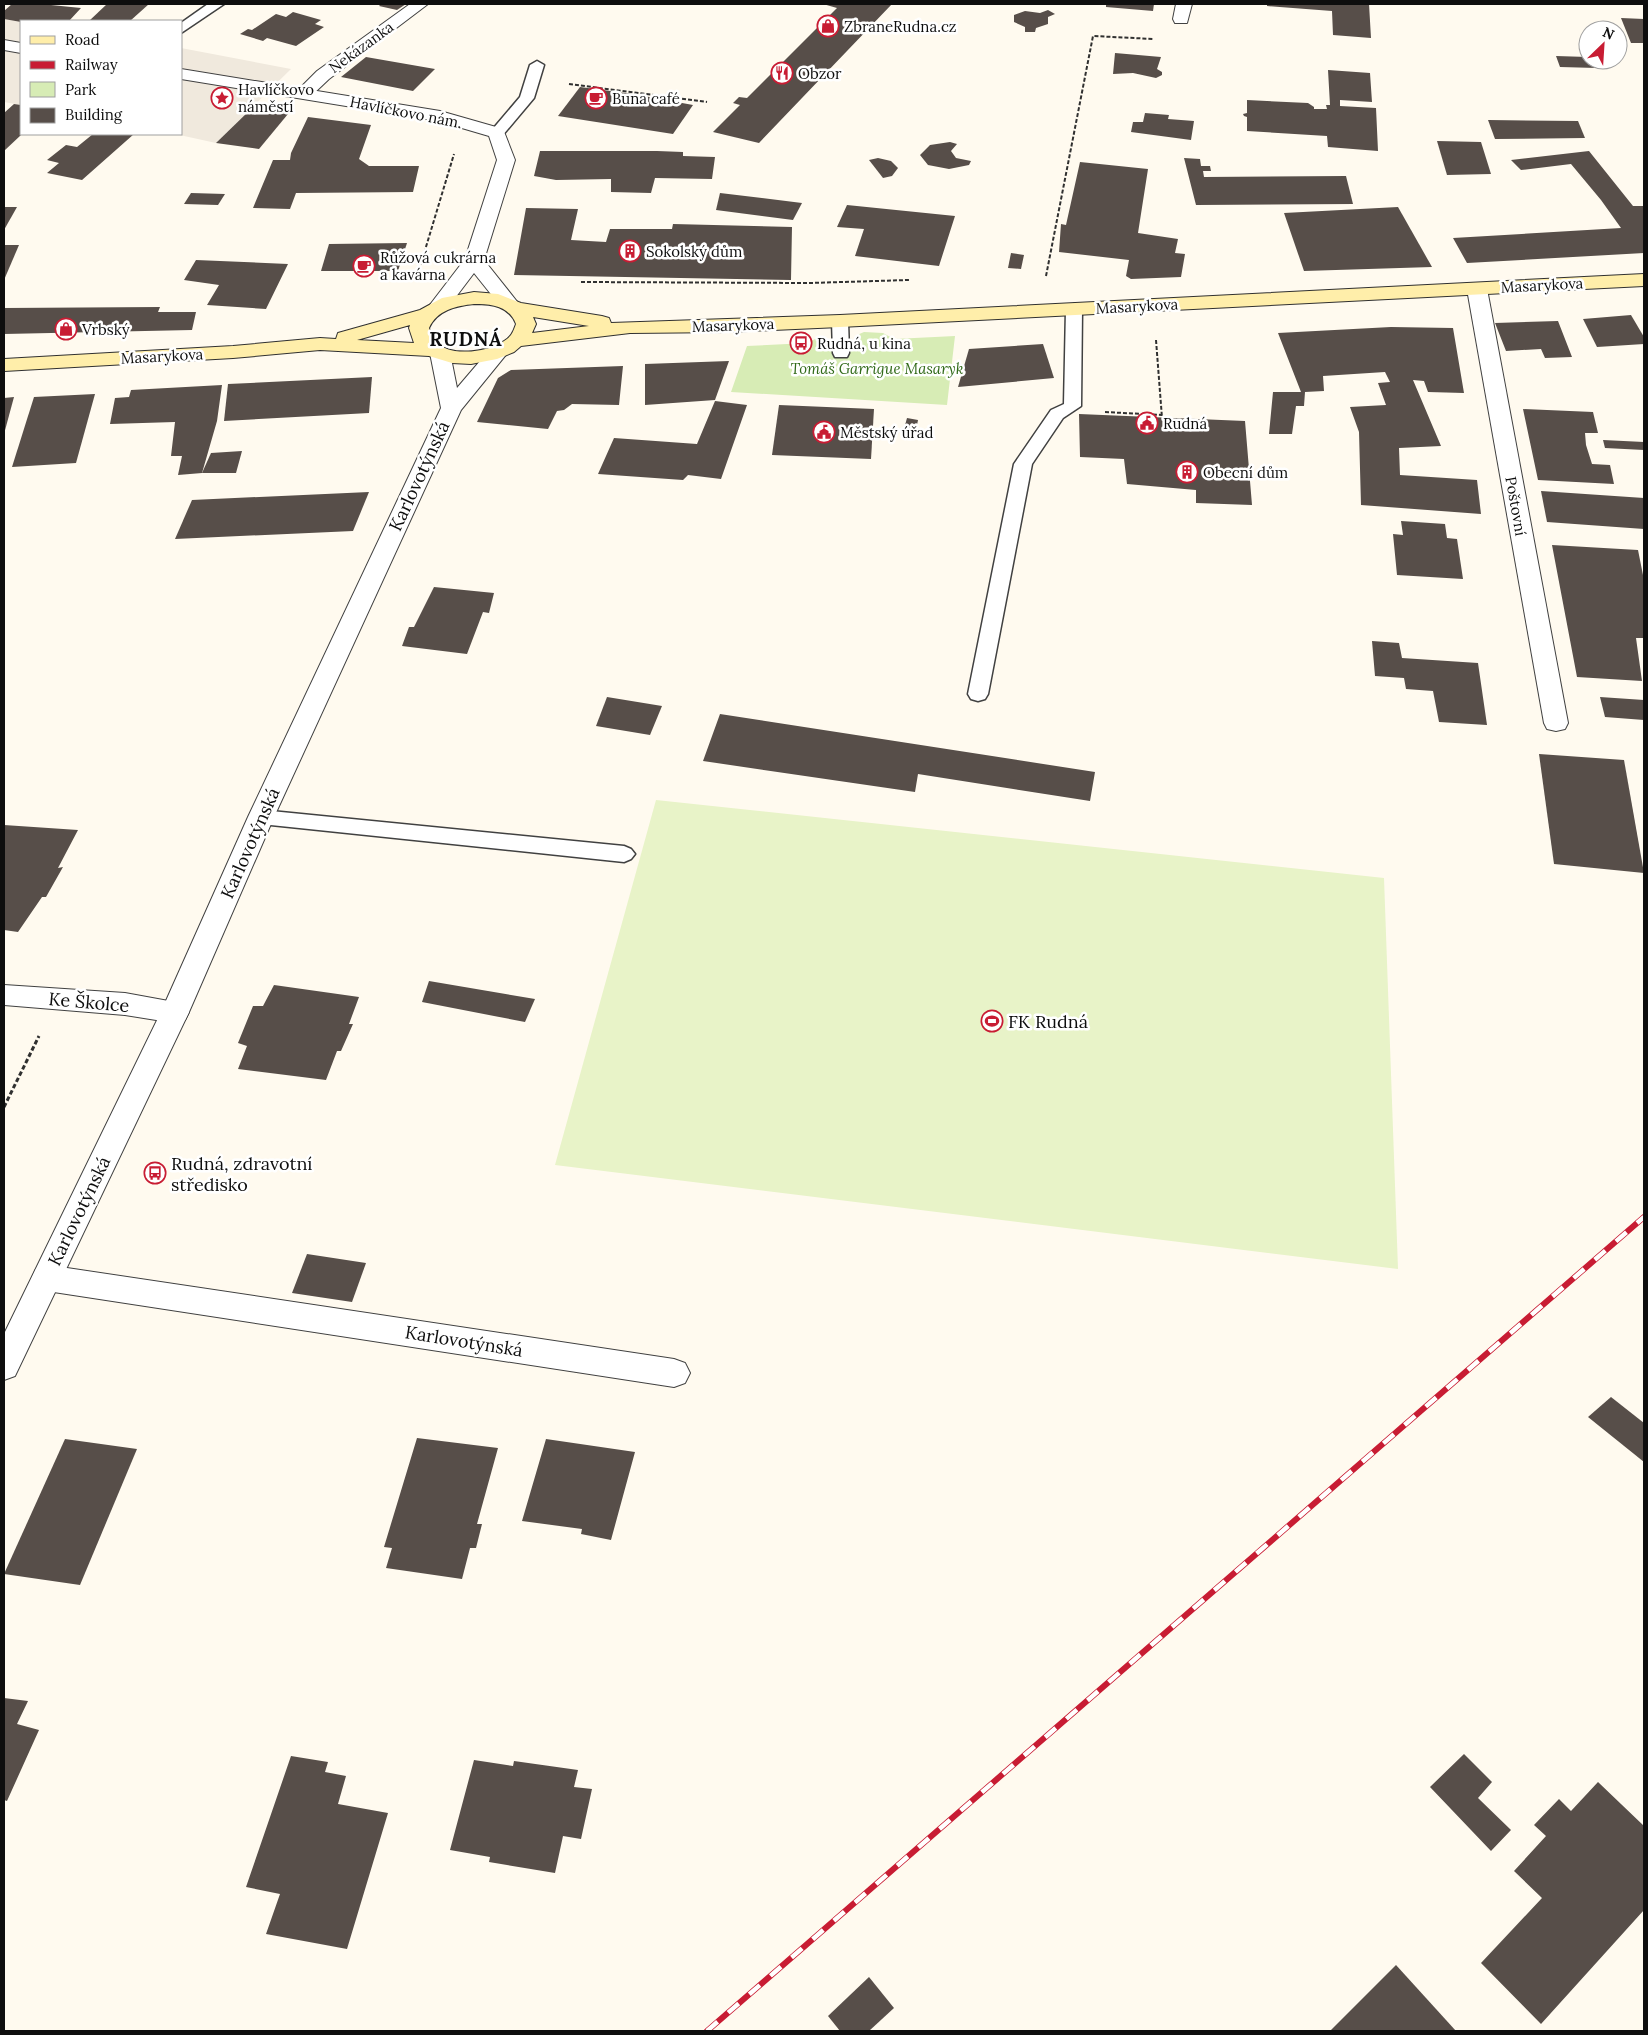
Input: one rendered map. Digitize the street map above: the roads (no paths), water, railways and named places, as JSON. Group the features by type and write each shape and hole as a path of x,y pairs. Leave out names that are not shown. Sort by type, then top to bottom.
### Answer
{"main road":[{"name":"Masarykova","path":"630,327 727,326 840,321 1644,280"},
{"path":"320,344 433,310 456,300 474,298 493,299 512,306 630,327"},
{"path":"508,346 523,333 526,324 522,315 512,306"},
{"path":"433,310 421,323 419,332 423,342 436,351"},
{"path":"320,344 436,351 469,357 508,346 630,327"},
{"name":"Masarykova","path":"4,364 233,352 320,344"}],"street":[{"name":"Nekázanka","path":"304,92 323,75 420,4"},
{"path":"4,44 20,48"},
{"name":"Havlíčkovo nám.","path":"182,74 304,92 440,116 497,133"},
{"path":"433,310 474,260 506,160 497,133"},
{"path":"474,260 512,306"},
{"name":"Poštovní","path":"1477,289 1556,723"},
{"name":"Karlovotýnská","path":"4,1366 175,1012 261,817 451,408 508,346"},
{"path":"436,351 451,408"},
{"name":"Ke Školce","path":"4,995 125,1004 175,1012"},
{"name":"Karlovotýnská","path":"47,1278 674,1372"}],"lane":[{"path":"182,28 217,4"},
{"path":"497,133 527,98 537,66"},
{"path":"978,694 1023,464 1057,414 1072,406 1074,309"},
{"path":"840,321 841,353"},
{"path":"261,817 624,854"}],"railway":[{"path":"707,2031 1644,1217"}],"place":[{"name":"ZbraneRudna.cz","path":"828,26"},
{"name":"Obzor","path":"782,73"},
{"name":"Havlíčkovo náměstí","path":"222,98"},
{"name":"Buna café","path":"596,98"},
{"name":"Sokolský dům","path":"630,251"},
{"name":"Růžová cukrárna a kavárna","path":"364,266"},
{"name":"Vrbský","path":"66,329"},
{"name":"Rudná, u kina","path":"801,343"},
{"name":"Rudná","path":"1147,423"},
{"name":"Městský úřad","path":"824,432"},
{"name":"Obecní dům","path":"1187,472"},
{"name":"FK Rudná","path":"992,1021"},
{"name":"Rudná, zdravotní středisko","path":"155,1173"}],"district":[{"name":"RUDNÁ","path":"466,339"}],"park label":[{"name":"Tomáš Garrigue Masaryk","path":"877,368"}]}
